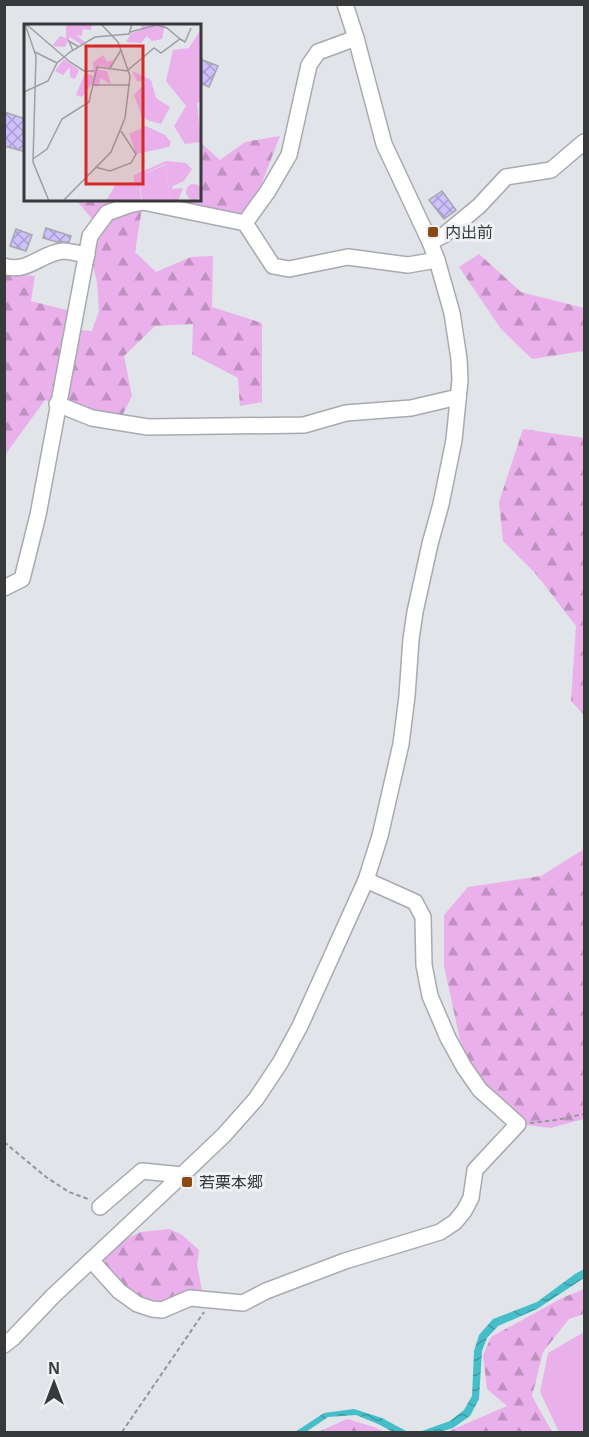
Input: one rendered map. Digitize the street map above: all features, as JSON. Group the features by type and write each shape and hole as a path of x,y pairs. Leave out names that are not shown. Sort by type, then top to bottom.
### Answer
{"street":[{"path":"4,1345 224,1135 256,1099 280,1063 300,1026 366,880 380,836 401,744 415,612 448,472 454,440 460,380 452,313 437,260 384,144 345,4"},
{"path":"245,224 289,155 309,65 318,52 356,38"},
{"path":"430,242 444,235 470,213 506,177 551,170 585,142"},
{"path":"4,588 22,579 38,515 90,236 107,213 143,202 245,224 273,266 289,269 348,257 408,265 437,260"},
{"path":"4,266 12,269 26,267 46,255 64,251 87,255"},
{"path":"57,404 92,418 148,426 304,425 346,413 411,408 458,398"},
{"path":"91,1260 119,1291 137,1304 152,1309 162,1310 190,1298 243,1304 266,1291 345,1261 440,1232 455,1222 464,1211 471,1198 475,1170 518,1124 480,1090 448,1038 430,996 424,965 423,917 416,902 366,880"},
{"path":"100,1207 142,1171 183,1175"}],"path":[{"path":"518,1124 585,1114"},
{"path":"4,1142 46,1177 69,1192 95,1202 100,1207"},
{"path":"122,1432 213,1300"}],"green space":[{"path":"280,136 247,221 143,202 135,252 156,272 191,257 213,256 212,307 262,323 262,402 240,406 238,378 192,354 193,324 155,326 124,356 132,396 118,424 92,418 45,400 5,455 5,274 35,276 31,301 78,313 78,330 92,331 99,311 97,282 90,255 93,220 77,201 201,201 201,143 220,160 245,142"},
{"path":"479,254 521,292 584,308 584,351 532,359 501,329 459,267"},
{"path":"523,429 584,438 584,715 571,701 576,626 536,574 503,541 499,502"},
{"path":"584,849 584,1119 550,1128 514,1123 464,1058 444,966 444,915 468,887 541,876"},
{"path":"170,1229 182,1235 199,1250 197,1265 202,1290 189,1294 173,1304 140,1301 128,1294 101,1260 125,1239 141,1232"},
{"path":"584,1289 584,1314 569,1319 543,1352 532,1396 552,1432 447,1432 507,1406 487,1389 483,1355 491,1337 562,1298"},
{"path":"584,1332 584,1432 559,1432 540,1392 548,1353"},
{"path":"347,1419 374,1427 385,1432 318,1432"}],"water":[{"path":"584,1269 584,1278 537,1309 498,1326 487,1338 482,1351 479,1399 470,1416 453,1428 440,1432 419,1432 450,1421 464,1410 472,1396 474,1351 479,1335 493,1319 537,1302"},
{"path":"354,1409 382,1418 408,1432 393,1432 356,1415 328,1417 306,1432 295,1432 324,1413"}],"building":[{"path":"201,59 218,66 209,87 201,83"},
{"path":"4,112 24,118 24,151 4,146"},
{"path":"442,191 456,210 444,219 429,200"},
{"path":"46,228 71,236 69,242 57,242 43,238"},
{"path":"16,229 32,235 26,251 10,246"}],"place":[{"name":"内出前","path":"433,232"},
{"name":"若栗本郷","path":"187,1182"}]}
